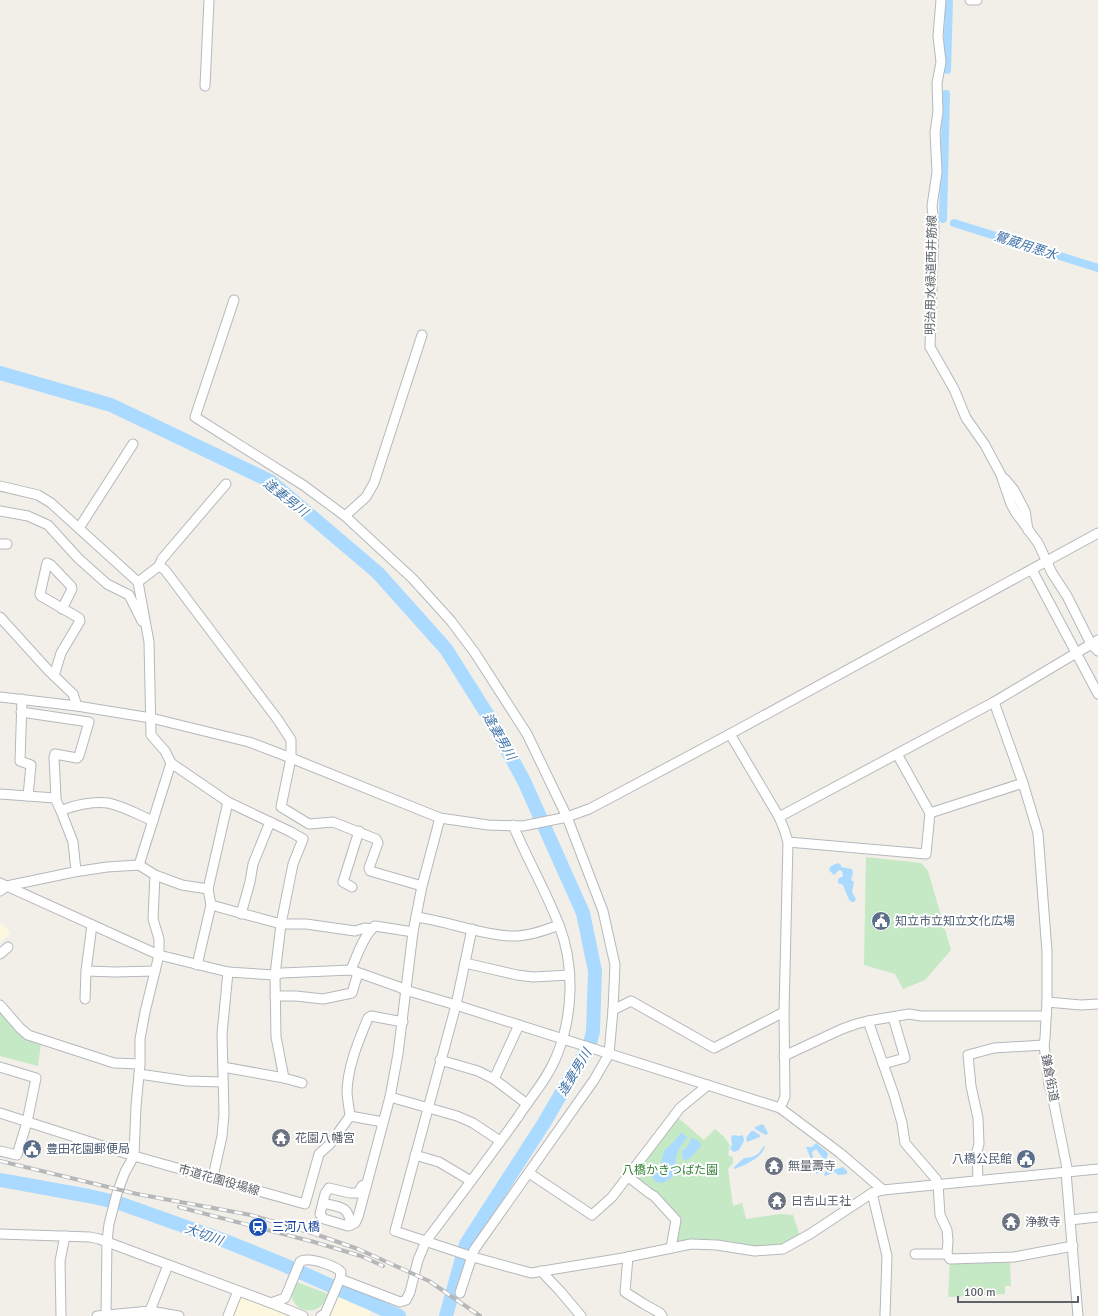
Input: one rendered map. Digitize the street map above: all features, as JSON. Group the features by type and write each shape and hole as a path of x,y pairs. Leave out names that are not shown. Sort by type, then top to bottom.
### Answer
{"street":[{"path":"205,86 209,0"},
{"name":"明治用水緑道西井筋線","path":"940,0 938,36 941,62 937,88 938,112 935,132 937,172 932,214 934,226 930,347 954,389 966,418 985,445 1001,475 1011,504 1020,521 1038,543 1052,573 1095,642 1098,651"},
{"path":"970,0 977,0"},
{"path":"234,300 195,417 304,485 344,516 412,579 451,621 475,653 527,734 603,911 615,965 613,1010 606,1053 594,1080 474,1250 460,1292"},
{"path":"344,516 366,497 374,483 422,335"},
{"path":"79,528 133,444"},
{"path":"138,582 159,566 162,559 226,484"},
{"path":"0,486 38,495 43,498 79,528 138,582 149,642 151,735 165,751 171,763 228,802 292,832 303,839"},
{"path":"0,511 28,516 48,525 78,558 107,584 129,594 147,632"},
{"path":"0,697 77,706 151,718 249,742 440,818 488,825 522,826 563,818 589,809 730,734 1098,533"},
{"path":"54,676 61,653 80,621 79,618 62,608 40,594 47,563 51,565 71,586 72,589 62,608"},
{"path":"159,566 165,570 278,720 291,740 291,758 281,807 309,824 334,822 378,841 369,868 370,871 422,886"},
{"path":"1032,570 1098,694"},
{"path":"0,617 54,676 74,694 77,706"},
{"path":"778,817 994,702 1095,642"},
{"path":"22,699 20,761 31,765 28,796"},
{"name":"鎌倉街道","path":"994,702 1023,784 1038,833 1047,952 1047,1002 1044,1045 1049,1085 1067,1168 1066,1172 1078,1316"},
{"path":"21,712 90,722 79,756 77,758 56,754 54,757 56,798 72,842 76,871"},
{"path":"730,734 778,817 788,842 784,1012 785,1097 780,1108"},
{"path":"788,842 926,854 930,813 897,754"},
{"path":"139,865 171,763"},
{"path":"930,813 1023,784"},
{"path":"0,794 10,796 56,798"},
{"path":"197,965 211,906 208,889 228,802"},
{"path":"62,811 74,805 106,803 116,805 153,821"},
{"path":"360,1198 350,1193 329,1188 325,1194 320,1214 324,1219 348,1226 355,1224 360,1198 367,1182 390,1097 403,1022 412,932 422,886 440,818"},
{"path":"241,914 250,882 252,864 270,822"},
{"path":"284,1078 276,1037 275,976 281,924 293,864 309,824"},
{"path":"340,1279 400,1302 404,1302 406,1300 410,1292 418,1260 426,1241 527,1104 546,1076 557,1056 569,1007 570,975 567,954 559,925 513,826"},
{"path":"352,887 343,882 359,832"},
{"path":"2,886 76,871 139,865 155,875 182,885 208,889"},
{"path":"155,875 153,919 159,939 159,955 140,1039 140,1069 136,1106 134,1156 125,1172 117,1193 109,1224 102,1315 149,1314 179,1316"},
{"path":"2,886 159,955 228,972 275,976 282,973 354,972 399,986 405,990 780,1108 840,1153 883,1190"},
{"path":"211,906 281,924 306,924 355,931 365,928 371,929"},
{"path":"416,917 509,936 542,932 559,925"},
{"path":"85,999 86,971 92,925"},
{"path":"275,996 296,996 323,999 352,992 354,972 359,950 371,929 375,926 412,932"},
{"path":"472,929 456,1005 395,1231 471,1256 531,1272 628,1257 691,1244 717,1245 755,1251 783,1249 810,1234 872,1193 883,1190 1098,1169"},
{"path":"0,954 8,947"},
{"path":"465,963 517,975 533,977 570,975"},
{"path":"86,971 155,971"},
{"path":"213,1178 222,1136 224,1114 222,1034 228,972"},
{"path":"613,1010 631,1001 714,1048 784,1012"},
{"path":"1047,1002 1081,1005 1098,1004"},
{"path":"0,1005 28,1035 114,1062 187,1081 223,1082"},
{"path":"784,1056 842,1029 868,1021 909,1014 921,1016 1046,1016"},
{"path":"383,1122 350,1116 347,1093 350,1070 357,1045 368,1018 371,1016 403,1022"},
{"path":"883,1064 905,1058 893,1017"},
{"path":"868,1021 902,1123 905,1143 936,1179 938,1184 940,1215 947,1230 947,1254 950,1259 1014,1257 1073,1246"},
{"path":"494,1079 518,1025"},
{"path":"978,1181 978,1118 971,1086 968,1055 994,1048 1044,1045"},
{"path":"440,1060 478,1071 494,1079 527,1104"},
{"path":"0,1067 36,1078 27,1122 17,1155 0,1151"},
{"path":"223,1067 284,1078 302,1083"},
{"path":"529,1173 592,1215 612,1197 680,1108 708,1085"},
{"path":"390,1097 457,1116 473,1123 500,1141"},
{"name":"市道花園役場線","path":"0,1113 134,1156 305,1204 319,1154 330,1144 350,1116"},
{"path":"415,1156 439,1162 471,1181"},
{"path":"627,1176 654,1196 676,1220 671,1248"},
{"path":"872,1193 887,1256 885,1316"},
{"path":"323,1203 344,1208 349,1214 351,1225"},
{"path":"1070,1220 1098,1217"},
{"path":"0,1234 90,1237 107,1241 302,1316"},
{"path":"61,1316 60,1261 65,1236"},
{"path":"915,1254 947,1254"},
{"path":"628,1257 625,1292 660,1313 662,1316"},
{"path":"291,1311 285,1298 300,1262 305,1260 314,1261 338,1268 341,1272 340,1279 325,1314 321,1316"},
{"path":"149,1314 168,1265"},
{"path":"541,1271 581,1316"},
{"path":"228,1316 238,1291"},
{"path":"271,1303 285,1298"}],"shaded area":[{"path":"0,923 11,933 0,943"},
{"path":"239,1293 299,1316 230,1316"},
{"path":"338,1294 372,1310 370,1316 329,1316"}],"green space":[{"path":"866,857 921,863 928,871 951,950 925,980 903,989 895,974 864,965"},
{"path":"0,1012 22,1033 41,1044 38,1066 0,1056"},
{"name":"八橋かきつばた園","path":"677,1117 704,1140 715,1129 730,1145 728,1155 733,1157 733,1163 728,1169 733,1206 742,1203 746,1219 780,1214 793,1215 800,1236 790,1242 770,1247 760,1247 713,1239 675,1242 679,1220 635,1179 633,1173"},
{"path":"1003,1261 1010,1263 1011,1286 1005,1286 1005,1294 948,1297 950,1262"},
{"path":"297,1282 328,1294 326,1300 315,1310 310,1311 300,1308 296,1305 292,1295 293,1289"}],"water":[{"path":"838,863 841,867 852,869 853,873 851,880 854,882 852,892 856,899 854,902 849,900 843,885 838,883 838,879 843,876 842,871 839,870 834,875 829,870 831,866"},
{"path":"763,1124 768,1133 766,1135 755,1129 755,1127"},
{"path":"751,1131 754,1131 760,1135 760,1137 747,1142 746,1138"},
{"path":"681,1133 687,1137 677,1154 675,1164 680,1172 663,1183 656,1182 652,1176 653,1166 659,1168 661,1173 667,1173 661,1162 665,1149 670,1146"},
{"path":"733,1135 743,1135 744,1141 739,1150 734,1152 730,1149 732,1145 731,1137"},
{"path":"691,1138 699,1141 701,1146 689,1159 683,1160 682,1151 688,1146"},
{"path":"816,1143 827,1152 828,1154 826,1159 831,1168 836,1169 843,1167 847,1171 847,1174 838,1175 835,1172 825,1176 824,1174 828,1167 827,1164 816,1149 812,1152 814,1162 819,1172 817,1174 812,1167 813,1164 806,1147 812,1147"},
{"path":"765,1145 762,1153 758,1157 743,1166 734,1169 734,1167 744,1158 752,1157 758,1154"}],"waterway":[{"name":"鷺蔵用悪水","path":"947,70 949,0"},
{"name":"鷺蔵用悪水","path":"943,219 946,94"},
{"name":"鷺蔵用悪水","path":"954,223 1098,268"},
{"name":"逢妻男川","path":"0,373 111,405 270,481 378,573 446,649 492,722 524,781 583,913 595,971 593,1031 590,1044 544,1123 466,1244 446,1316"},
{"name":"大切川","path":"0,1180 119,1203 223,1240 282,1264 399,1316"}],"railway":[{"path":"0,1161 137,1194 251,1215 315,1234 358,1249 429,1281 480,1316"},
{"path":"179,1207 314,1242 361,1256 383,1266"}],"place":[{"name":"知立市立知立文化広場","path":"881,921"},
{"name":"花園八幡宮","path":"281,1138"},
{"name":"豊田花園郵便局","path":"32,1149"},
{"name":"八橋公民館","path":"1026,1159"},
{"name":"無量壽寺","path":"774,1166"},
{"name":"日吉山王社","path":"777,1201"},
{"name":"浄教寺","path":"1011,1222"},
{"name":"三河八橋","path":"258,1227"}]}
